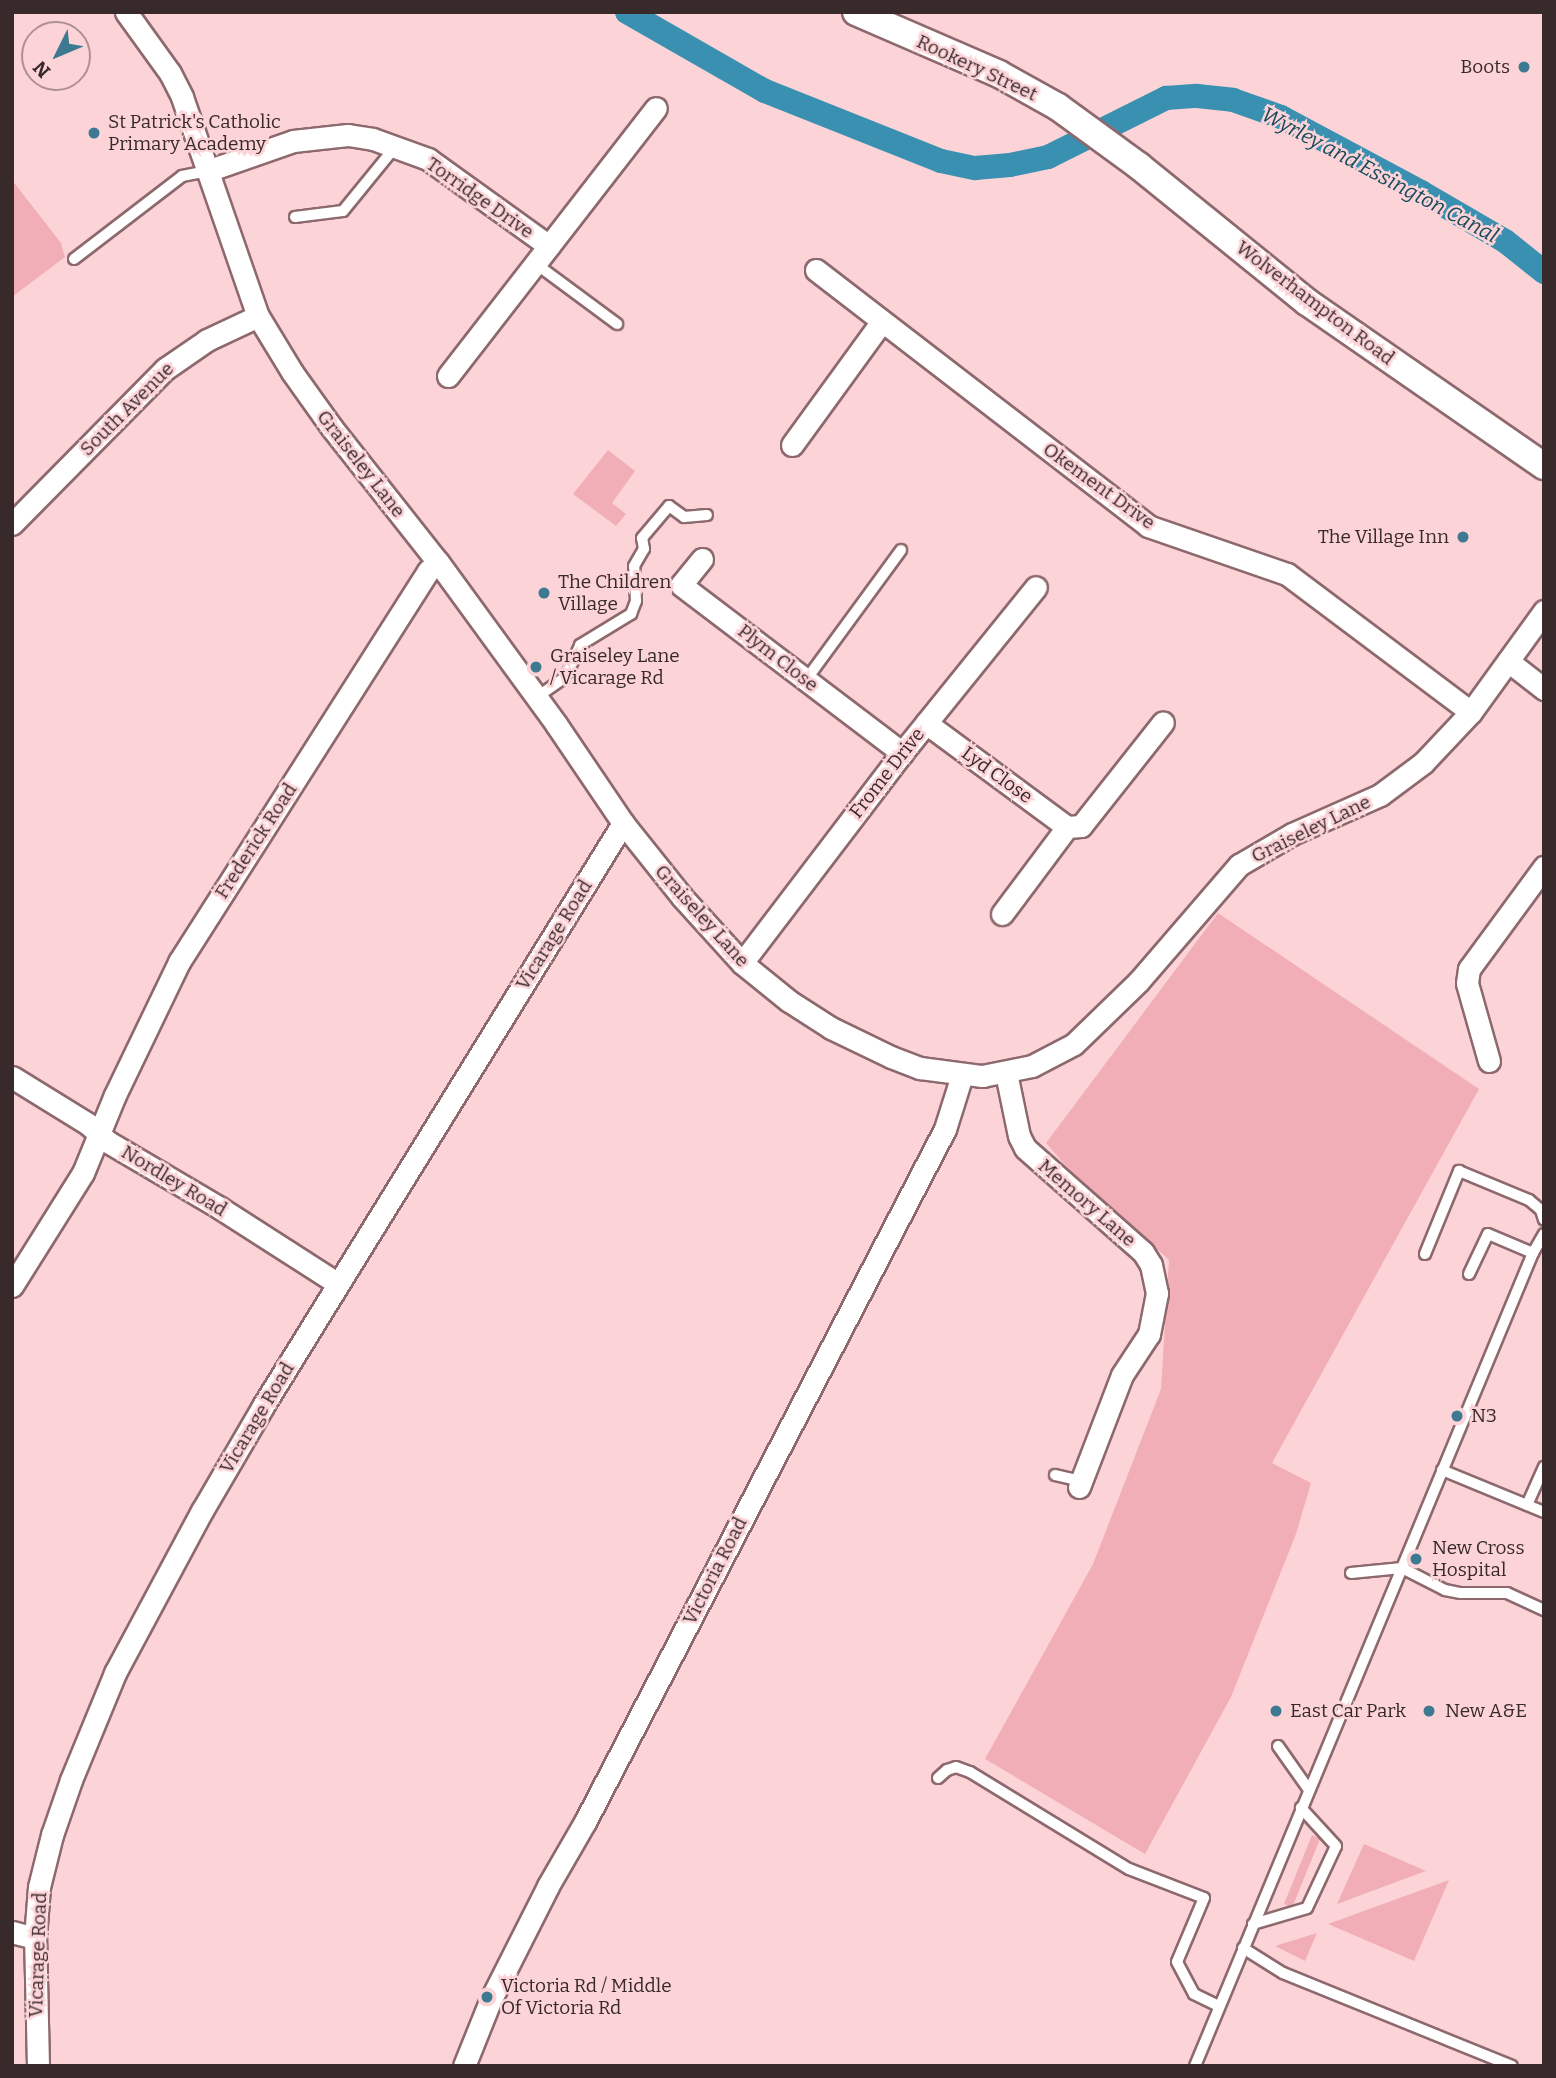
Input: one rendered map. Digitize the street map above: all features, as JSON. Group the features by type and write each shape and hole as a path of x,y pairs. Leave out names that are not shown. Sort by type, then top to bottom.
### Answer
{"street":[{"name":"Graiseley Lane","path":"126,12 170,74 192,121 258,316 292,372 324,417 438,562 537,697 623,823 682,897 742,963 789,1001 870,1048 920,1068 962,1075 1006,1073 1032,1066 1073,1044 1107,1014 1239,865 1292,834 1380,795 1423,763 1471,712 1544,611"},
{"name":"Rookery Street","path":"856,12 999,74 1058,107 1093,132"},
{"path":"448,376 656,108"},
{"name":"Wolverhampton Road","path":"1093,132 1307,302 1544,466"},
{"name":"Torridge Drive","path":"207,171 267,149 321,136 348,135 396,146 428,159 549,246"},
{"name":"Okement Drive","path":"816,270 1148,526 1287,574 1471,712"},
{"name":"South Avenue","path":"12,524 165,369 207,340 258,316"},
{"path":"792,445 882,321"},
{"name":"Plym Close","path":"702,559 681,585 902,753"},
{"name":"Frederick Road","path":"12,1286 83,1173 98,1134 179,962 428,571 438,562"},
{"name":"Frome Drive","path":"742,963 902,753 1036,587"},
{"path":"1508,661 1544,690"},
{"path":"1002,914 1068,827 1081,826 1163,722"},
{"name":"Lyd Close","path":"926,723 1068,827"},
{"name":"Vicarage Road","path":"38,2066 35,1938 39,1886 52,1835 90,1731 116,1673 202,1511 337,1283 623,823"},
{"path":"1489,1061 1467,983 1469,969 1544,867"},
{"name":"Memory Lane","path":"1006,1073 1019,1136 1025,1148 1143,1252 1152,1265 1157,1293 1149,1334 1122,1375 1081,1484"},
{"name":"Victoria Road","path":"464,2066 491,1999 542,1897 939,1141 962,1075"},
{"name":"Nordley Road","path":"12,1077 98,1134 337,1283"},
{"path":"12,1932 35,1938"}],"lane":[{"path":"295,216 343,211 396,146"},
{"path":"74,260 182,176 207,171"},
{"path":"536,264 617,324"},
{"path":"537,697 566,677 580,645 631,614 636,601 634,566 644,549 642,538 669,506 684,517 707,515"},
{"path":"806,680 901,550"},
{"path":"1195,2066 1542,1235 1544,1222 1541,1210 1529,1200 1460,1171 1425,1254"},
{"path":"1469,1274 1488,1234 1533,1254"},
{"path":"1527,1505 1544,1467"},
{"path":"1442,1470 1544,1512"},
{"path":"1055,1475 1081,1484"},
{"path":"1351,1573 1402,1568 1445,1590 1461,1593 1507,1592 1544,1610"},
{"path":"1278,1746 1309,1790"},
{"path":"938,1778 947,1770 956,1768 970,1772 1129,1869 1204,1898 1177,1962 1194,1994 1219,2006"},
{"path":"1253,1924 1307,1908 1336,1846 1301,1808"},
{"path":"1243,1948 1283,1973 1512,2066"}],"shaded area":[{"path":"12,180 61,243 65,257 12,297"},
{"path":"608,450 635,471 612,503 626,514 616,526 573,494"},
{"path":"1218,913 1479,1089 1272,1463 1311,1483 1296,1534 1231,1697 1145,1854 985,1759 1093,1564 1161,1389 1169,1260 1065,1165 1046,1143"},
{"path":"1312,1835 1320,1839 1292,1908 1284,1904"},
{"path":"1364,1844 1426,1871 1337,1904"},
{"path":"1449,1880 1414,1961 1328,1924"},
{"path":"1317,1933 1305,1961 1275,1946"}],"waterway":[{"name":"Wyrley and Essington Canal","path":"627,12 765,91 941,161 975,168 1010,165 1048,157 1166,98 1197,96 1233,100 1281,117 1421,192 1505,241 1544,272"}],"place":[{"name":"Boots","path":"1524,67"},
{"name":"St Patrick's Catholic Primary Academy","path":"94,133"},
{"name":"The Village Inn","path":"1463,537"},
{"name":"The Children Village","path":"544,593"},
{"name":"Graiseley Lane / Vicarage Rd","path":"536,667"},
{"name":"N3","path":"1457,1416"},
{"name":"New Cross Hospital","path":"1416,1559"},
{"name":"East Car Park","path":"1276,1711"},
{"name":"New A&E","path":"1429,1711"},
{"name":"Victoria Rd / Middle Of Victoria Rd","path":"487,1997"}]}
